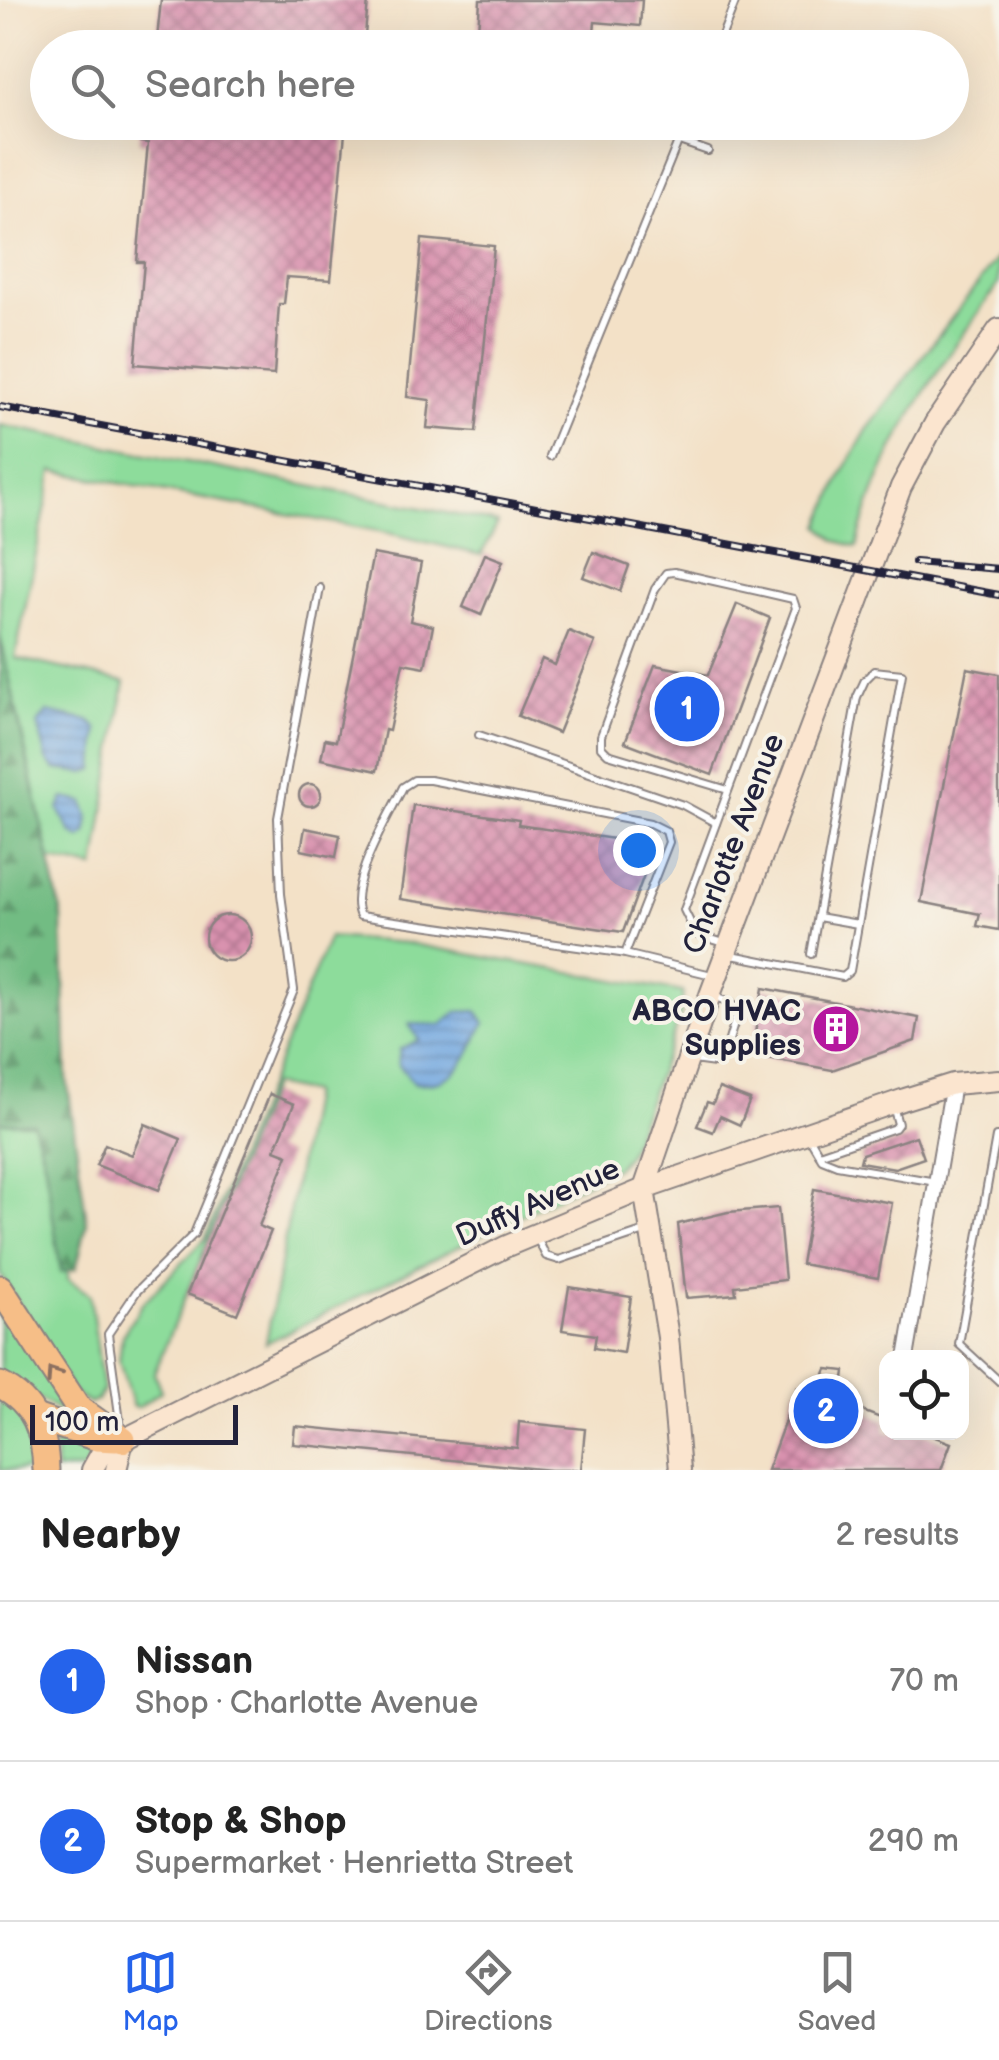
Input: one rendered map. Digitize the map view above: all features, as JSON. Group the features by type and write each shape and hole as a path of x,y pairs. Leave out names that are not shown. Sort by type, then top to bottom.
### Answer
{"highway":[{"path":"0,1288 78,1408 123,1440"},
{"path":"0,1385 20,1398 35,1416 43,1435 46,1470"},
{"path":"35,1416 97,1438 123,1440"}],"street":[{"name":"Charlotte Avenue","path":"680,1470 668,1337 644,1189 727,949 901,487 935,422 999,329"},
{"name":"Duffy Avenue","path":"92,1470 101,1454 123,1440 536,1234 644,1189 892,1103 953,1084 999,1080"},
{"path":"907,1350 953,1084"},
{"path":"116,1470 123,1440"}],"lane":[{"path":"724,30 736,0"},
{"path":"550,456 679,140 708,151"},
{"path":"728,790 608,754 601,747 600,736 655,589 666,573 793,599 796,608 684,910 696,934 727,949 844,977 850,971 902,674 874,671 864,680 857,696 811,954"},
{"path":"123,1440 108,1334 136,1291 194,1234 294,990 281,894 278,818 320,588"},
{"path":"479,735 683,805 716,823"},
{"path":"625,954 669,842 666,831 650,823 430,780 414,780 403,788 362,874 356,908 360,916 625,954 714,986 738,1014 725,1053 715,1063 687,1060"},
{"path":"818,916 858,924"},
{"path":"819,1154 895,1128 898,1124 892,1103"},
{"path":"806,1132 822,1159 837,1165 936,1182"},
{"path":"999,1137 959,1344 999,1382"},
{"path":"536,1234 546,1256 560,1260 651,1228"}],"green space":[{"path":"999,256 999,283 935,376 897,442 880,476 857,547 836,541 820,526 842,474 867,430"},
{"path":"0,425 498,523 481,555 384,532 53,471 15,658 125,682 95,868 50,860 0,637"},
{"path":"0,637 62,916 67,1079 87,1223 76,1269 61,1272 45,1164 33,1123 0,1122"},
{"path":"329,937 406,943 683,992 681,1014 628,1154 615,1168 266,1343 311,1093 272,1085 154,1373 161,1391 133,1407 119,1361 122,1336 142,1304 205,1239"},
{"path":"0,1122 33,1122 45,1164 62,1272 68,1271 68,1279 90,1295 103,1390 98,1400 90,1404 73,1393 0,1274"},
{"path":"0,1304 86,1424 0,1375"},
{"path":"0,1392 20,1405 41,1470 0,1470"},
{"path":"54,1434 96,1446 84,1470 56,1470"}],"water":[{"path":"47,712 89,721 98,729 95,770 85,773 55,769 47,760 38,724"},
{"path":"64,798 84,802 89,818 86,834 81,838 72,834 59,809"},
{"path":"477,1011 485,1023 459,1067 441,1080 414,1083 398,1064 400,1049 419,1040 409,1024 442,1025 457,1012"}],"building":[{"path":"161,0 368,0 366,30 158,30"},
{"path":"480,0 642,0 640,26 595,22 594,30 478,30"},
{"path":"344,140 331,280 287,277 284,304 279,304 274,375 135,364 144,262 137,262 148,143 140,142"},
{"path":"422,239 494,246 476,432 427,428 430,400 407,397"},
{"path":"593,552 629,566 620,591 583,577"},
{"path":"373,554 421,563 410,621 433,626 425,667 403,663 377,771 321,759 325,739 336,741"},
{"path":"485,554 503,561 481,615 463,607"},
{"path":"737,604 770,618 712,775 625,742 655,665 708,675"},
{"path":"569,631 595,642 558,733 518,716 542,659 555,665"},
{"path":"967,668 999,674 999,930 977,926 980,914 921,902"},
{"path":"310,784 321,795 310,806 299,795"},
{"path":"413,805 655,845 623,932 400,899"},
{"path":"305,828 340,835 336,857 301,850"},
{"path":"228,915 244,922 251,938 244,954 228,961 212,954 205,938 212,922"},
{"name":"ABCO HVAC Supplies","path":"763,988 919,1018 915,1041 832,1070 751,1055"},
{"path":"719,1088 750,1100 740,1125 720,1116 713,1132 697,1126 707,1102 713,1104"},
{"path":"270,1094 294,1104 275,1150 288,1155 259,1226 271,1231 237,1314 187,1294"},
{"path":"145,1124 181,1139 159,1190 96,1165 105,1144 132,1155"},
{"path":"916,1136 924,1158 895,1168 860,1162 862,1154"},
{"path":"814,1189 892,1203 878,1278 801,1264"},
{"path":"778,1208 785,1280 735,1286 736,1294 686,1298 678,1224 728,1212"},
{"path":"569,1287 631,1297 623,1353 594,1348 596,1335 562,1330"},
{"path":"827,1369 845,1371 841,1403 879,1417 879,1440 951,1443 941,1470 767,1470 797,1388 817,1394"},
{"path":"519,1422 585,1429 581,1470 293,1444 295,1426 517,1448"}],"railway":[{"path":"0,407 999,595"},
{"path":"915,562 999,569"}],"place":[{"name":"Nissan","path":"687,709"},
{"name":"ABCO HVAC Supplies","path":"836,1029"},
{"name":"Stop & Shop","path":"826,1411"}]}
